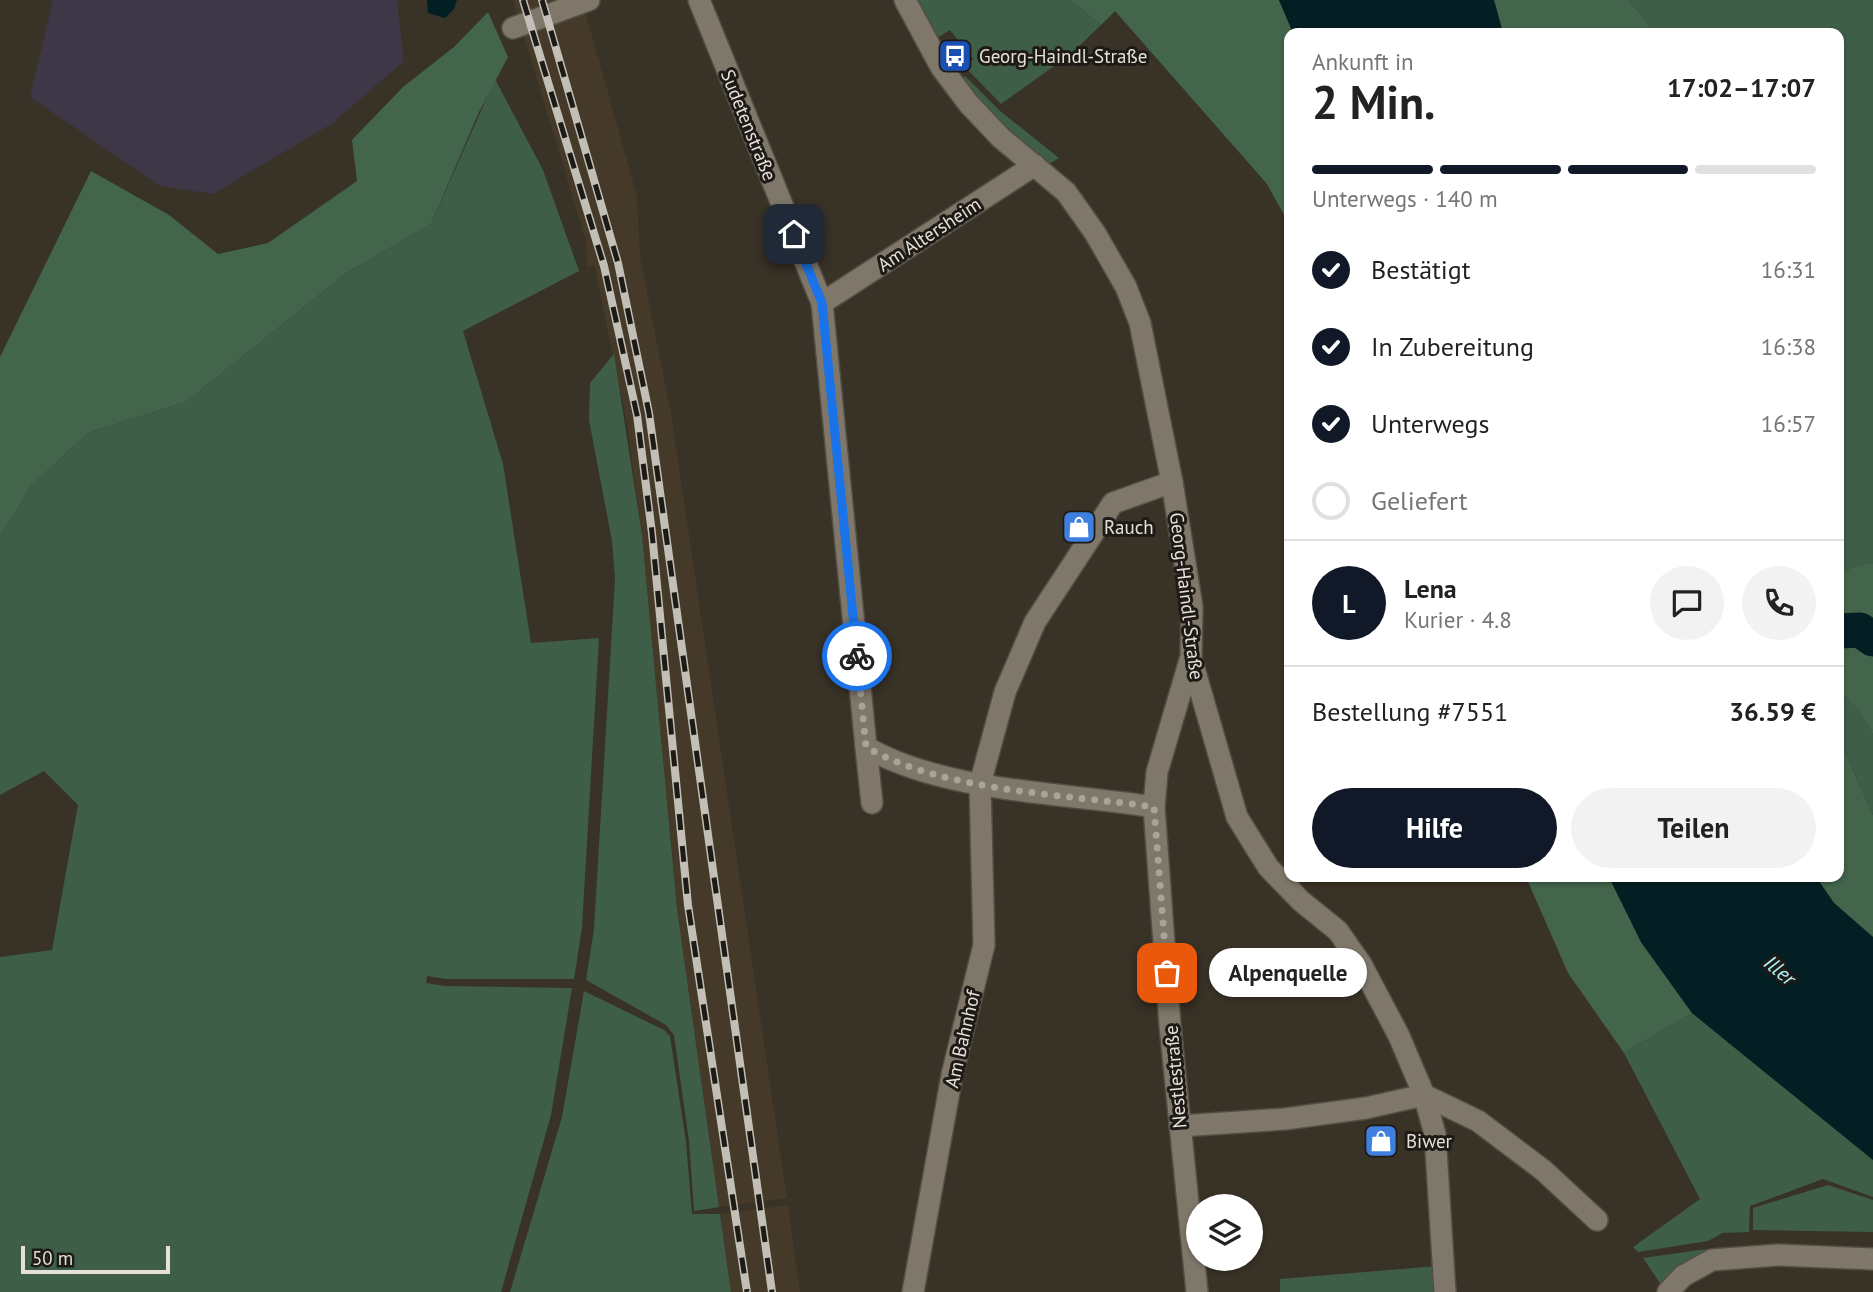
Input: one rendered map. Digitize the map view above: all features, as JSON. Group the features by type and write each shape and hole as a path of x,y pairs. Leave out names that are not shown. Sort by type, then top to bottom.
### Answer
{"street":[{"path":"513,28 589,0"},
{"name":"Sudetenstraße","path":"699,0 822,303 873,803"},
{"name":"Georg-Haindl-Straße","path":"905,0 941,67 968,103 1001,138 1066,192 1095,233 1126,287 1140,323 1172,482 1192,607 1191,658 1237,817 1268,867 1301,901 1338,931 1361,964 1399,1036 1424,1095 1435,1134 1445,1292"},
{"name":"Am Altersheim","path":"822,303 1035,165"},
{"name":"Am Bahnhof","path":"913,1292 952,1075 984,945 981,784 1005,692 1035,622 1113,503 1172,482"},
{"name":"Nestlestraße","path":"1191,658 1157,772 1154,807 1180,1126 1197,1292"},
{"path":"866,747 891,762 981,784 1154,807"},
{"path":"1180,1126 1285,1119 1366,1108 1424,1095 1478,1121 1543,1170 1597,1220"},
{"path":"1668,1292 1683,1276 1712,1260 1778,1255 1873,1259"}],"shaded area":[{"path":"53,0 397,0 404,61 333,123 213,194 160,186 30,97"},
{"path":"513,0 582,0 637,196 640,257 671,413 787,1198 719,1207 677,909 642,535 626,418 594,265 587,267 586,241"},
{"path":"788,1205 800,1292 731,1292 720,1214"}],"green space":[{"path":"913,0 1070,0 1101,25 1071,54 1001,104 964,66 973,59 950,30 935,39"},
{"path":"1070,0 1279,0 1291,28 1284,28 1284,215 1267,184 1115,11 1101,25"},
{"path":"1494,0 1629,0 1651,28 1502,28"},
{"path":"1629,0 1873,0 1873,564 1866,563 1844,570 1844,28 1651,28"},
{"path":"488,12 508,57 479,112 431,224 345,274 186,402 88,433 32,485 0,536 0,357 91,171 169,215 218,254 268,243 357,181 352,140 403,87 454,47"},
{"path":"965,76 999,110 1059,158 1049,164 1007,133 959,79"},
{"path":"495,79 543,170 579,271 463,331 503,464 531,643 599,638 582,928 574,979 446,979 427,976 426,983 445,986 572,988 551,1115 501,1292 0,1292 0,957 52,950 78,805 44,771 0,795 0,536 32,485 88,433 186,402 345,274 431,224"},
{"path":"614,354 642,535 677,909 719,1207 694,1211 689,1141 674,1035 666,1025 586,980 594,929 615,579 612,541 589,420 590,383"},
{"path":"1866,563 1873,564 1873,735 1859,711 1844,696 1844,570"},
{"path":"1844,696 1859,711 1873,735 1873,815 1844,750"},
{"path":"1844,750 1873,815 1873,937 1834,903 1819,882 1844,882"},
{"path":"1528,882 1611,882 1641,942 1692,1013 1624,1053 1568,973"},
{"path":"584,991 664,1030 670,1036 686,1142 692,1214 720,1214 731,1292 510,1292 562,1117"},
{"path":"1692,1013 1873,1160 1873,1197 1823,1179 1750,1206 1749,1232 1723,1233 1708,1241 1638,1252 1633,1247 1700,1199 1624,1053"},
{"path":"1828,1185 1873,1200 1873,1232 1753,1230 1753,1208"},
{"path":"1707,1249 1709,1258 1664,1289 1643,1258"},
{"path":"1438,1266 1439,1292 1280,1292 1280,1279"}],"water":[{"path":"427,0 457,0 454,9 445,18 428,13"},
{"path":"1279,0 1494,0 1502,28 1291,28"},
{"name":"Iller","path":"1611,882 1819,882 1834,903 1873,937 1873,1160 1692,1013 1641,942"}],"waterway":[{"path":"1844,631 1860,630 1873,639"}],"railway":[{"path":"523,0 604,266 637,415 652,533 688,905 747,1292"},
{"path":"542,0 618,263 649,413 772,1292"}],"way so far":[{"path":"857,656 866,747 891,762 981,784 1154,807 1167,973"}],"place":[{"name":"Georg-Haindl-Straße","path":"955,56"},
{"name":"Rauch","path":"1079,527"},
{"name":"Alpenquelle","path":"1167,973"},
{"name":"Biwer","path":"1381,1141"}],"route":[{"path":"794,234 822,303 857,656"}]}
